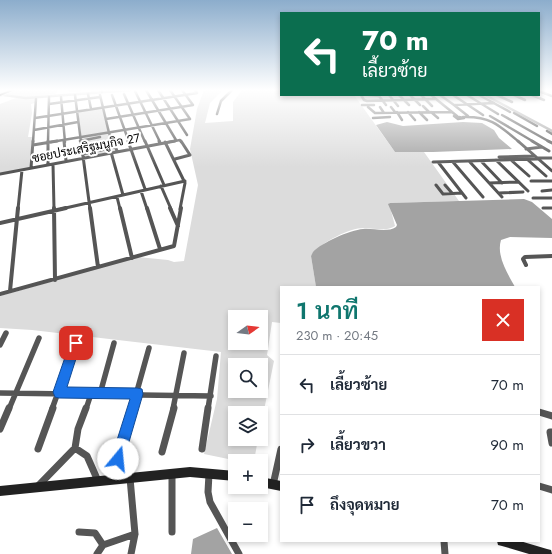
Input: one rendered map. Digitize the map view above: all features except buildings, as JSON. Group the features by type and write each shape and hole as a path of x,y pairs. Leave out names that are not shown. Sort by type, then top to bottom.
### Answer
{"street":[{"path":"31,168 35,118 49,116 48,142 54,210 55,280"},
{"path":"62,116 66,161"},
{"path":"77,116 98,267"},
{"path":"105,116 109,134 117,151"},
{"path":"106,119 128,116"},
{"path":"134,116 178,226"},
{"path":"147,116 160,143"},
{"path":"161,116 176,140 181,140 190,155 175,159"},
{"path":"174,116 187,135"},
{"path":"33,145 80,139 124,130 178,122 190,119 188,116"},
{"path":"373,118 390,118 388,116"},
{"path":"399,116 402,120"},
{"path":"411,116 415,120"},
{"path":"422,116 427,120"},
{"path":"457,116 454,117 460,119 481,118 507,133 552,171"},
{"path":"490,116 549,151"},
{"path":"504,116 552,144"},
{"path":"519,116 537,126"},
{"path":"120,117 160,249"},
{"path":"514,121 526,120"},
{"path":"34,130 78,122"},
{"path":"507,133 529,130"},
{"path":"547,131 552,134"},
{"name":"ซอยประเสริฐมนูกิจ 27","path":"0,174 66,161 82,156 176,140"},
{"path":"547,140 552,140"},
{"path":"0,294 174,246 185,180 165,142"},
{"path":"82,156 115,147"},
{"path":"526,149 542,147"},
{"path":"111,152 122,195"},
{"path":"499,157 552,158"},
{"path":"433,162 528,160 535,158"},
{"path":"496,160 528,191"},
{"path":"511,160 529,176"},
{"path":"528,160 546,176"},
{"path":"469,161 502,197"},
{"path":"481,161 502,183"},
{"path":"438,162 466,198"},
{"path":"453,162 483,197"},
{"path":"10,291 22,170"},
{"path":"0,223 185,180"},
{"path":"531,181 552,181"},
{"path":"489,183 519,182"},
{"path":"436,185 443,194 462,193"},
{"path":"445,185 452,193"},
{"path":"546,190 552,196"},
{"path":"542,191 552,190"},
{"path":"499,193 523,192"},
{"path":"117,196 132,258"},
{"path":"533,198 552,196"},
{"path":"543,208 552,208"},
{"path":"526,265 525,257 552,256"},
{"path":"0,345 6,333"},
{"path":"0,429 39,338"},
{"path":"38,449 76,343"},
{"path":"100,394 114,344"},
{"path":"118,459 149,348"},
{"path":"162,452 177,395 184,353"},
{"path":"202,449 216,356"},
{"path":"0,393 59,392 211,396"},
{"path":"36,488 75,448 78,429 91,394"},
{"path":"540,412 552,416"},
{"path":"552,432 550,433 552,444"},
{"path":"75,448 82,450 98,481"},
{"path":"277,486 280,458"},
{"path":"0,491 172,473 210,472 228,475"},
{"path":"210,472 208,492 210,502 239,554"},
{"path":"172,473 172,532"},
{"path":"130,477 135,534 131,554"},
{"path":"540,486 552,490"},
{"path":"79,532 95,533 103,545"},
{"path":"98,554 103,545 135,534"},
{"path":"444,542 445,554"},
{"path":"509,542 530,545 547,554"}],"shaded area":[{"path":"0,116 32,116 28,137 32,137 30,168 0,173"},
{"path":"79,116 106,116 116,151 84,157"},
{"path":"196,116 207,116 205,123 233,121 233,116 369,116 395,152 424,152 459,201 389,203 395,226 392,228 364,228 351,230 323,244 311,256 316,286 280,286 280,323 272,322 268,348 268,310 228,310 228,350 268,350 267,355 274,361 268,391 268,358 228,358 228,398 266,398 265,406 228,406 228,446 257,446 255,454 228,454 228,459 204,454 217,399 221,352 32,330 0,328 0,296 138,257 174,262 184,261 198,185 190,149"},
{"path":"387,122 403,126 463,122 482,123 494,130 499,138 512,149 395,152 376,125"},
{"path":"524,199 532,202 552,219 552,238 510,237 501,240 501,258 514,286 316,286 311,256 313,252 329,241 357,230 388,230 396,227 397,225 388,204"},
{"path":"217,528 232,554 191,554 193,539"}],"waterway":[{"path":"524,116 552,131"}],"route":[{"path":"76,343 59,392 137,394 118,459"}]}
